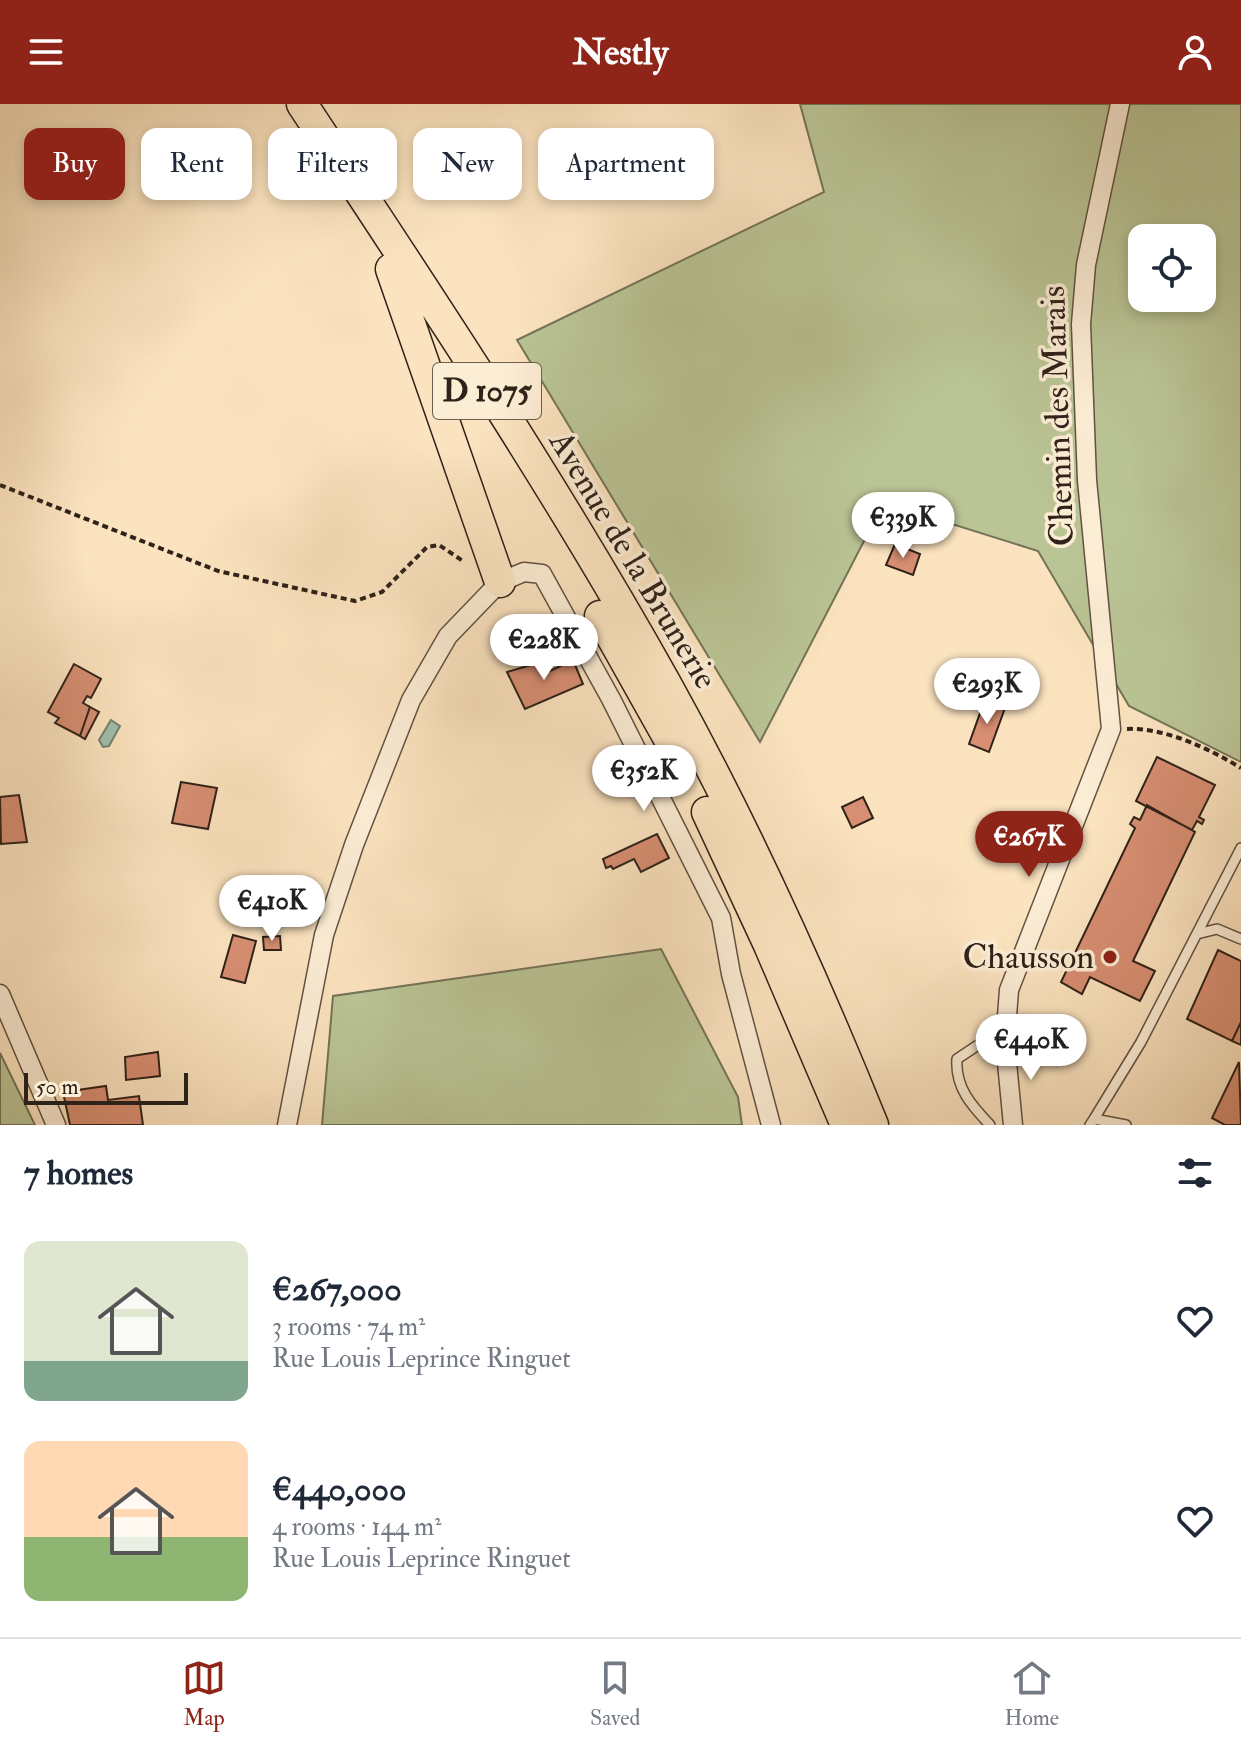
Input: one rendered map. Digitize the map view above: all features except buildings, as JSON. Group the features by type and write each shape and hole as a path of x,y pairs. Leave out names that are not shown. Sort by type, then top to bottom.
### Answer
{"main road":[{"name":"D 1075","path":"299,104 391,269 666,730 769,945 846,1125"},
{"name":"Avenue de la Brunerie","path":"299,104 414,272 665,683 790,929 873,1125"},
{"path":"391,269 500,582"}],"street":[{"name":"Chemin des Marais","path":"1111,729 1087,480 1081,324 1086,265 1120,104"},
{"path":"287,1125 324,935 354,845 411,700 448,636 500,582 524,572 542,574 611,699 721,918 731,974 771,1125"},
{"path":"1013,1125 1005,1042 1009,990 1111,729"},
{"path":"0,994 56,1125"}],"lane":[{"path":"1126,1125 1092,1122 1141,1042 1241,848"},
{"path":"1197,934 1217,929 1241,939"},
{"path":"990,1125 975,1109 955,1077 957,1059 981,1043 1005,1042"}],"path":[{"path":"0,485 218,571 355,601 382,592 427,547 439,545 462,557 479,604"},
{"path":"1111,729 1141,728 1175,738 1241,768"}],"shaded area":[{"path":"800,104 1241,104 1241,762 1129,706 1038,551 917,513 878,514 760,742 517,340 824,192"},
{"path":"111,720 120,726 109,746 103,747 99,740"},
{"path":"661,949 738,1097 742,1125 322,1125 333,996"},
{"path":"0,1053 35,1125 0,1125"}],"place":[{"name":"Chausson","path":"1110,957"}]}
